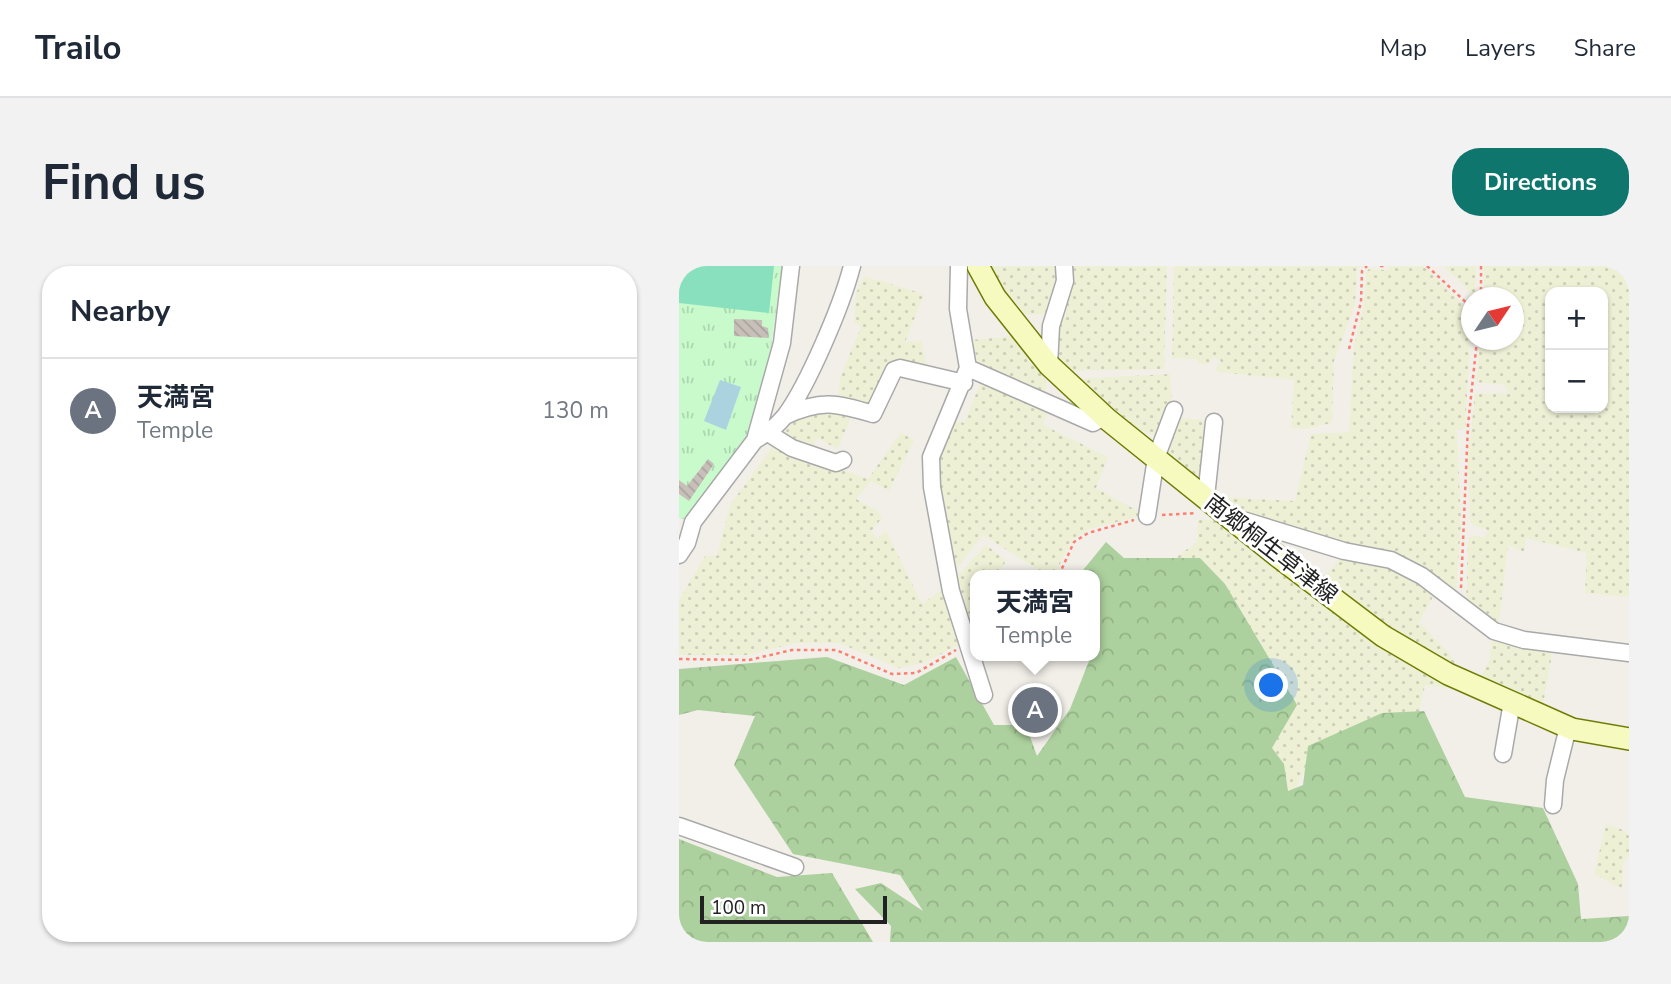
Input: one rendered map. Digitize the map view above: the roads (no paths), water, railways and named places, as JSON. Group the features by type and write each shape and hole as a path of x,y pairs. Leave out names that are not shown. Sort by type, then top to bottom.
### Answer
{"main road":[{"name":"南郷桐生草津線","path":"978,266 995,297 1049,365 1104,416 1156,458 1202,505 1235,521 1383,636 1448,674 1568,727 1629,739"}],"street":[{"path":"762,436 782,343 791,266"},
{"path":"785,416 805,382 846,289 852,266"},
{"path":"959,266 958,309 966,375 931,457 931,467 942,554 970,646"},
{"path":"1049,365 1051,326 1065,281 1064,266"},
{"path":"679,555 687,543 694,522 762,436 785,416 809,405 836,403 873,414 894,370 900,368 966,375 1093,423 1104,416"},
{"path":"1147,516 1156,458 1174,410"},
{"path":"1202,505 1214,422"},
{"path":"762,436 836,463 843,460"},
{"path":"1235,521 1246,521 1344,551 1391,560 1422,576 1495,631 1524,640 1629,653"},
{"path":"974,661 984,695"},
{"path":"1503,754 1512,702"},
{"path":"1553,805 1555,780 1568,727"},
{"path":"679,825 795,867"}],"water":[{"path":"720,380 741,387 726,430 704,421"}],"place":[{"name":"天満宮","path":"1035,710"}]}
